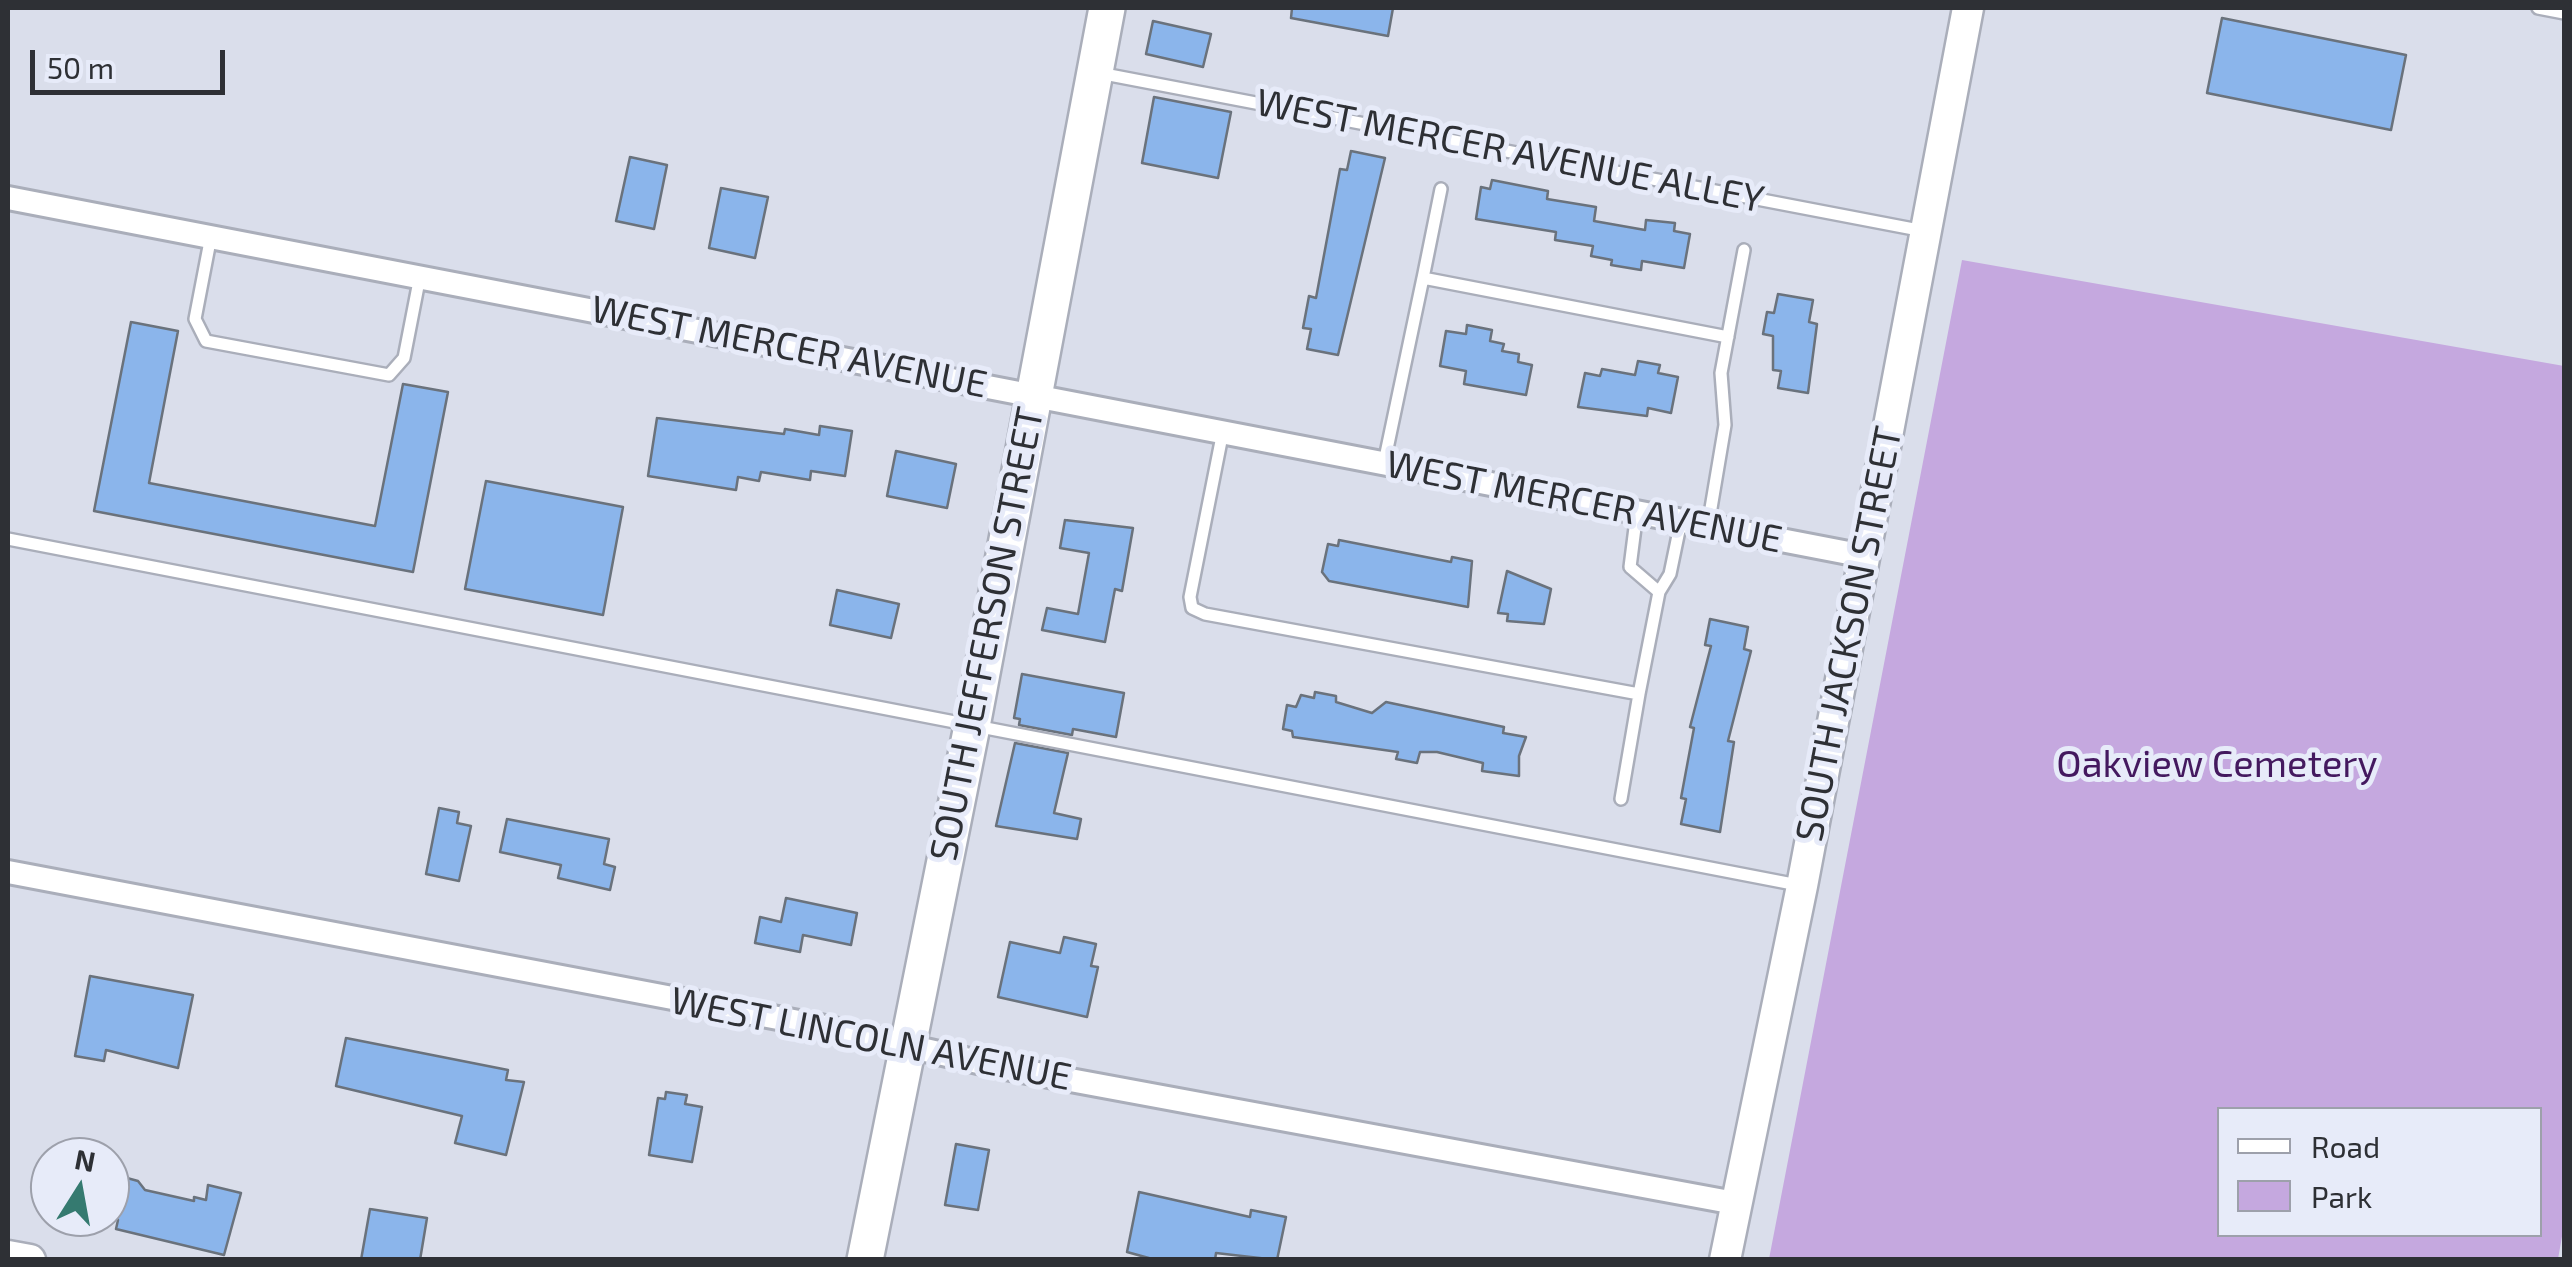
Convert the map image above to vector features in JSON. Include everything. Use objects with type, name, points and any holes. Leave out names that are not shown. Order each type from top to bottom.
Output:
[{"type":"main road","name":"SOUTH JEFFERSON STREET","points":[[865,1260],[972,726],[1108,8]]},
{"type":"street","name":"SOUTH JACKSON STREET","points":[[1725,1260],[1802,886],[1968,8]]},
{"type":"street","name":"WEST MERCER AVENUE","points":[[8,198],[1864,556]]},
{"type":"street","name":"WEST LINCOLN AVENUE","points":[[8,872],[907,1044],[1000,1067],[1735,1203]]},
{"type":"street","points":[[8,1256],[30,1260]]},
{"type":"lane","points":[[2538,8],[2564,12]]},
{"type":"lane","name":"WEST MERCER AVENUE ALLEY","points":[[1095,72],[1924,231]]},
{"type":"lane","points":[[1384,462],[1441,190]]},
{"type":"lane","points":[[211,236],[195,319],[206,341],[389,376],[404,358],[420,276]]},
{"type":"lane","points":[[1708,526],[1725,426],[1721,373],[1744,250]]},
{"type":"lane","points":[[1422,278],[1728,337]]},
{"type":"lane","points":[[1223,431],[1190,597],[1192,608],[1205,614],[1639,694]]},
{"type":"lane","points":[[1637,512],[1630,567],[1659,592]]},
{"type":"lane","points":[[1621,798],[1659,592],[1670,574],[1682,521]]},
{"type":"lane","points":[[8,539],[1802,886]]},
{"type":"green space","name":"Oakview Cemetery","points":[[1962,260],[2564,366],[2564,1225],[2558,1259],[1769,1259]]},
{"type":"building","points":[[1292,8],[1393,8],[1388,36],[1291,18]]},
{"type":"building","points":[[2222,18],[2406,55],[2391,130],[2207,93]]},
{"type":"building","points":[[1153,21],[1211,34],[1203,67],[1146,54]]},
{"type":"building","points":[[1154,97],[1231,112],[1218,178],[1142,163]]},
{"type":"building","points":[[1351,151],[1385,158],[1338,355],[1307,349],[1311,329],[1303,328],[1309,296],[1316,298],[1340,169],[1347,170]]},
{"type":"building","points":[[630,157],[667,165],[654,229],[616,221]]},
{"type":"building","points":[[1492,180],[1548,191],[1547,199],[1596,207],[1594,221],[1645,230],[1646,220],[1675,223],[1674,231],[1690,234],[1684,268],[1642,261],[1641,270],[1611,265],[1612,260],[1591,256],[1593,246],[1555,240],[1556,232],[1476,219],[1481,187],[1490,189]]},
{"type":"building","points":[[721,188],[768,197],[755,258],[709,248]]},
{"type":"building","points":[[1778,294],[1813,300],[1809,322],[1817,324],[1808,393],[1778,388],[1781,371],[1773,370],[1773,336],[1763,334],[1767,312],[1774,313]]},
{"type":"building","points":[[131,322],[178,331],[149,483],[375,526],[403,384],[448,392],[413,572],[94,511]]},
{"type":"building","points":[[1467,325],[1492,330],[1490,341],[1504,344],[1502,351],[1519,354],[1518,362],[1532,365],[1526,395],[1464,384],[1466,371],[1440,366],[1446,331],[1466,334]]},
{"type":"building","points":[[1638,361],[1660,365],[1658,373],[1678,377],[1671,413],[1648,408],[1647,416],[1578,407],[1585,373],[1600,376],[1602,369],[1635,375]]},
{"type":"building","points":[[657,418],[784,434],[785,429],[819,435],[820,426],[852,431],[845,476],[811,471],[810,480],[761,472],[759,481],[738,477],[736,490],[648,476]]},
{"type":"building","points":[[896,451],[956,464],[947,508],[887,496]]},
{"type":"building","points":[[486,481],[623,507],[603,615],[465,589]]},
{"type":"building","points":[[1065,520],[1133,528],[1122,591],[1115,589],[1105,642],[1042,630],[1047,608],[1078,614],[1089,553],[1060,548]]},
{"type":"building","points":[[1339,540],[1451,562],[1452,557],[1472,561],[1468,607],[1329,581],[1322,572],[1328,544],[1338,546]]},
{"type":"building","points":[[1507,571],[1551,589],[1544,624],[1507,621],[1508,614],[1498,613]]},
{"type":"building","points":[[837,590],[899,604],[891,638],[830,625]]},
{"type":"building","points":[[1710,619],[1748,627],[1744,649],[1751,651],[1728,741],[1734,742],[1720,832],[1681,824],[1686,799],[1681,798],[1694,728],[1690,727],[1711,646],[1705,645]]},
{"type":"building","points":[[1022,674],[1124,693],[1116,737],[1073,729],[1072,735],[1019,725],[1020,719],[1014,718]]},
{"type":"building","points":[[1315,692],[1336,696],[1336,702],[1372,713],[1386,702],[1504,727],[1503,733],[1526,737],[1519,756],[1519,776],[1482,771],[1483,763],[1437,752],[1420,752],[1417,763],[1396,759],[1398,752],[1293,737],[1292,731],[1283,729],[1287,705],[1296,707],[1301,695],[1314,698]]},
{"type":"building","points":[[1015,743],[1068,753],[1054,813],[1081,819],[1077,839],[996,826]]},
{"type":"building","points":[[439,808],[459,812],[457,823],[471,826],[459,881],[426,874]]},
{"type":"building","points":[[507,819],[609,839],[604,864],[615,867],[610,890],[558,878],[561,865],[500,852]]},
{"type":"building","points":[[786,898],[857,913],[851,945],[803,935],[800,952],[755,943],[760,917],[781,922]]},
{"type":"building","points":[[1064,937],[1096,944],[1091,966],[1098,967],[1087,1017],[998,997],[1010,942],[1060,953]]},
{"type":"building","points":[[90,976],[193,995],[178,1068],[106,1050],[104,1061],[75,1056]]},
{"type":"building","points":[[346,1038],[508,1070],[506,1080],[524,1082],[506,1155],[455,1143],[462,1116],[336,1086]]},
{"type":"building","points":[[666,1092],[687,1095],[685,1104],[702,1107],[692,1162],[649,1155],[658,1098],[665,1099]]},
{"type":"building","points":[[956,1144],[989,1150],[978,1210],[945,1205]]},
{"type":"building","points":[[130,1179],[138,1181],[145,1190],[194,1201],[194,1197],[206,1200],[208,1185],[241,1193],[224,1255],[130,1232]]},
{"type":"building","points":[[1139,1192],[1250,1217],[1251,1210],[1286,1217],[1277,1260],[1216,1253],[1215,1260],[1156,1260],[1127,1252]]},
{"type":"building","points":[[370,1209],[427,1218],[420,1260],[361,1260]]}]
